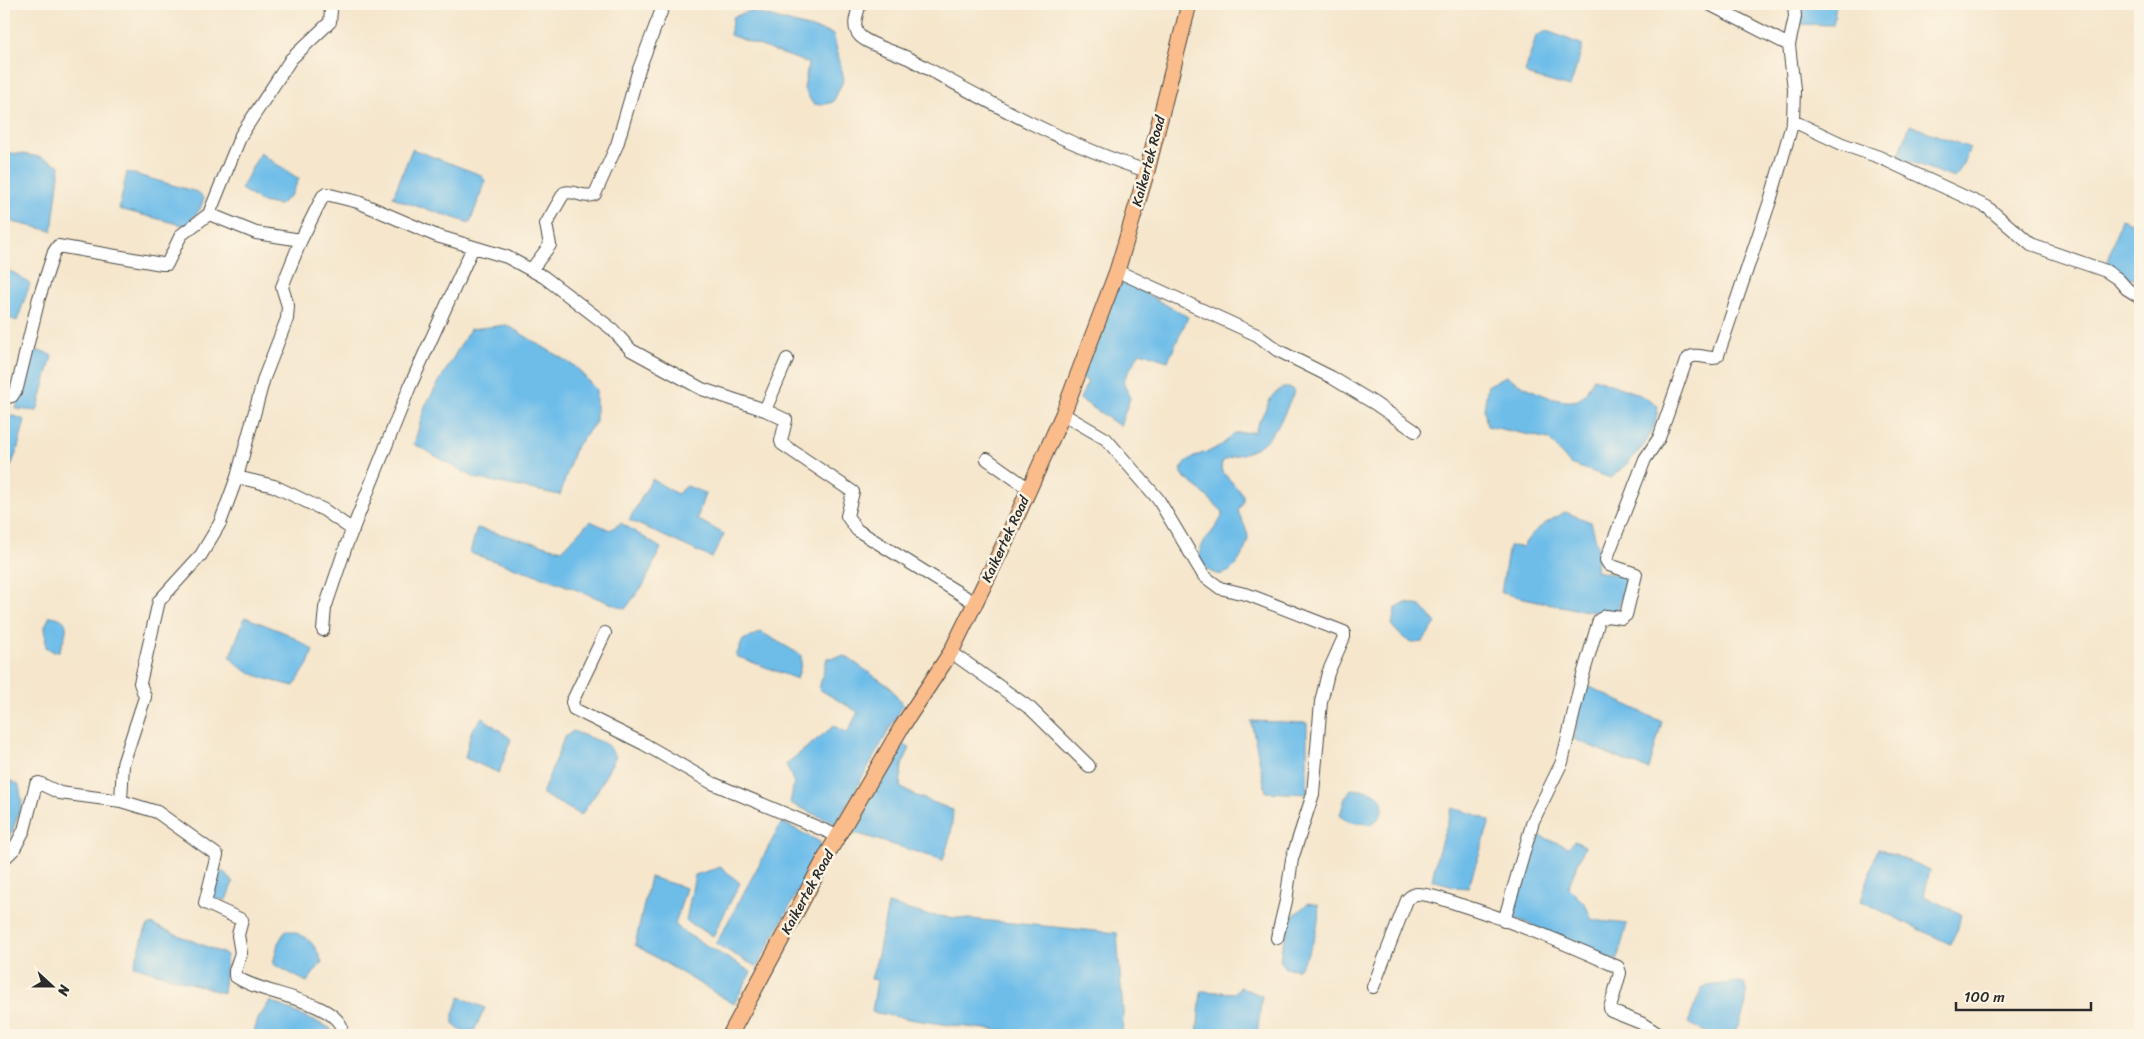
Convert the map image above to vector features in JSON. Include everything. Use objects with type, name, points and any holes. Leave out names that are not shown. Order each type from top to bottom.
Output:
[{"type":"main road","name":"Kaikertek Road","points":[[730,1035],[838,836],[901,728],[951,652],[1063,414],[1117,271],[1147,170],[1189,4]]},
{"type":"street","points":[[4,398],[12,396],[17,388],[39,298],[54,252],[58,246],[167,264],[181,235],[209,214],[241,135],[291,59],[330,22],[331,10],[326,4]]},
{"type":"street","points":[[531,270],[550,245],[546,224],[564,193],[568,191],[587,196],[595,194],[617,145],[639,69],[664,4]]},
{"type":"street","points":[[860,4],[856,20],[856,30],[862,38],[910,59],[972,94],[1097,152],[1147,170]]},
{"type":"street","points":[[1709,4],[1789,45]]},
{"type":"street","points":[[1504,921],[1533,822],[1562,762],[1581,682],[1600,620],[1606,616],[1622,618],[1626,615],[1636,574],[1609,565],[1606,560],[1645,459],[1659,438],[1686,361],[1689,356],[1694,355],[1714,358],[1718,355],[1768,209],[1793,121],[1794,89],[1789,45],[1795,17],[1794,4]]},
{"type":"street","points":[[1793,121],[1842,144],[1879,156],[1987,207],[2031,245],[2106,271],[2118,279],[2127,289],[2140,297]]},
{"type":"street","points":[[121,801],[123,764],[145,697],[140,683],[159,601],[201,555],[220,523],[237,477],[264,378],[287,319],[288,306],[282,287],[300,240],[323,196],[326,194],[358,202],[437,236],[507,257],[544,277],[612,328],[631,350],[702,389],[765,410],[786,420],[781,440],[782,444],[854,492],[847,516],[857,530],[975,603]]},
{"type":"street","points":[[209,214],[256,233],[300,240]]},
{"type":"street","points":[[323,630],[325,608],[353,530],[410,386],[473,247]]},
{"type":"street","points":[[1117,271],[1257,335],[1277,350],[1374,403],[1415,431]]},
{"type":"street","points":[[765,410],[787,359]]},
{"type":"street","points":[[1063,414],[1106,439],[1158,499],[1200,570],[1220,588],[1249,594],[1344,632],[1344,637],[1328,674],[1321,702],[1313,794],[1297,842],[1277,938]]},
{"type":"street","points":[[987,459],[1029,489]]},
{"type":"street","points":[[237,477],[274,486],[324,510],[353,530]]},
{"type":"street","points":[[605,633],[572,702],[574,709],[644,744],[712,783],[838,836]]},
{"type":"street","points":[[951,652],[1031,709],[1089,766]]},
{"type":"street","points":[[4,859],[14,849],[24,830],[36,784],[39,783],[60,793],[121,801],[157,812],[218,855],[205,903],[242,920],[238,935],[241,953],[235,976],[319,1008],[334,1017],[341,1026]]},
{"type":"street","points":[[1373,987],[1407,900],[1412,895],[1417,894],[1439,898],[1491,915],[1558,940],[1618,967],[1620,974],[1610,1011],[1641,1023],[1660,1035]]},
{"type":"water","points":[[1797,4],[1836,4],[1833,25],[1801,24],[1797,15]]},
{"type":"water","points":[[750,11],[833,34],[844,79],[833,102],[822,105],[813,104],[804,89],[808,63],[730,35],[733,17]]},
{"type":"water","points":[[1547,31],[1583,45],[1570,87],[1530,76],[1525,72],[1536,36]]},
{"type":"water","points":[[1910,125],[1970,148],[1959,172],[1954,178],[1898,157]]},
{"type":"water","points":[[412,149],[481,175],[485,181],[470,223],[393,197]]},
{"type":"water","points":[[4,153],[33,156],[60,166],[52,231],[4,220]]},
{"type":"water","points":[[260,153],[299,179],[291,195],[279,205],[261,202],[241,189]]},
{"type":"water","points":[[127,172],[197,192],[204,198],[200,209],[186,226],[119,209]]},
{"type":"water","points":[[2121,219],[2140,226],[2140,281],[2105,268]]},
{"type":"water","points":[[4,269],[16,274],[30,284],[17,321],[4,316]]},
{"type":"water","points":[[1119,279],[1188,317],[1168,361],[1140,352],[1123,381],[1130,398],[1120,426],[1080,399],[1088,381],[1081,378]]},
{"type":"water","points":[[507,325],[576,367],[596,390],[596,422],[575,448],[560,495],[475,478],[414,444],[425,406],[470,329]]},
{"type":"water","points":[[32,350],[45,352],[52,356],[37,411],[16,409]]},
{"type":"water","points":[[1506,376],[1543,395],[1565,401],[1574,401],[1581,398],[1594,378],[1638,394],[1658,406],[1653,429],[1636,455],[1611,478],[1570,464],[1549,439],[1487,426],[1484,409],[1488,385]]},
{"type":"water","points":[[1282,388],[1291,388],[1294,392],[1283,416],[1269,438],[1254,449],[1222,462],[1221,470],[1243,495],[1243,502],[1238,511],[1248,537],[1243,553],[1233,568],[1222,574],[1210,572],[1199,560],[1200,553],[1205,541],[1221,519],[1223,512],[1184,477],[1181,471],[1187,461],[1215,449],[1235,433],[1254,432],[1272,396]]},
{"type":"water","points":[[4,413],[25,420],[17,451],[4,483]]},
{"type":"water","points":[[652,479],[677,494],[687,486],[705,493],[697,519],[724,534],[712,558],[629,520]]},
{"type":"water","points":[[1565,512],[1591,522],[1598,548],[1596,571],[1627,577],[1616,615],[1575,609],[1501,593],[1509,546],[1523,547],[1536,531]]},
{"type":"water","points":[[590,521],[610,530],[621,523],[661,548],[644,584],[625,609],[549,579],[470,553],[477,528],[562,550]]},
{"type":"water","points":[[1406,603],[1421,606],[1436,623],[1422,642],[1409,641],[1392,626],[1395,609]]},
{"type":"water","points":[[50,616],[63,620],[66,628],[59,651],[54,652],[46,647],[45,626]]},
{"type":"water","points":[[245,617],[288,634],[313,650],[308,664],[294,686],[250,673],[230,657]]},
{"type":"water","points":[[761,632],[801,655],[797,679],[736,656],[743,640]]},
{"type":"water","points":[[845,656],[890,687],[903,705],[836,824],[790,803],[794,783],[786,764],[834,726],[847,733],[858,712],[819,689],[827,658]]},
{"type":"water","points":[[1584,684],[1662,722],[1649,769],[1574,739]]},
{"type":"water","points":[[482,717],[511,739],[499,773],[465,758],[471,732]]},
{"type":"water","points":[[1251,721],[1307,723],[1307,794],[1266,792]]},
{"type":"water","points":[[573,731],[606,744],[616,756],[595,795],[581,815],[542,794],[564,738]]},
{"type":"water","points":[[899,743],[910,748],[902,765],[900,787],[914,795],[953,810],[951,834],[943,860],[852,832]]},
{"type":"water","points":[[8,779],[19,785],[22,803],[12,832],[4,846],[4,780]]},
{"type":"water","points":[[1351,789],[1365,790],[1380,798],[1383,806],[1381,814],[1376,821],[1369,824],[1357,823],[1345,820],[1340,815],[1345,798]]},
{"type":"water","points":[[1452,808],[1490,821],[1468,888],[1432,880],[1437,856]]},
{"type":"water","points":[[782,822],[820,842],[821,848],[757,967],[716,944]]},
{"type":"water","points":[[1532,833],[1568,847],[1574,841],[1585,846],[1568,887],[1585,904],[1592,920],[1627,924],[1617,961],[1513,917]]},
{"type":"water","points":[[1878,848],[1930,870],[1924,896],[1961,914],[1958,928],[1950,944],[1861,901]]},
{"type":"water","points":[[721,867],[740,883],[713,936],[686,921],[695,875]]},
{"type":"water","points":[[219,872],[224,872],[233,882],[226,900],[213,899]]},
{"type":"water","points":[[650,877],[686,888],[675,924],[682,931],[751,972],[734,1004],[635,945]]},
{"type":"water","points":[[1308,903],[1318,905],[1319,913],[1314,939],[1303,963],[1298,969],[1285,968],[1280,961],[1282,946],[1293,916]]},
{"type":"water","points":[[888,904],[927,915],[1117,933],[1123,1013],[1122,1035],[996,1030],[934,1023],[872,1012],[877,980],[871,979],[878,955]]},
{"type":"water","points":[[151,924],[227,955],[223,993],[134,966],[146,928]]},
{"type":"water","points":[[286,930],[299,934],[309,940],[322,962],[307,982],[273,964],[278,943]]},
{"type":"water","points":[[1736,982],[1744,983],[1746,1003],[1742,1017],[1733,1035],[1711,1035],[1688,1023],[1702,987]]},
{"type":"water","points":[[1240,987],[1262,996],[1257,1035],[1197,1035],[1201,991],[1235,993]]},
{"type":"water","points":[[460,997],[485,1008],[474,1031],[463,1031],[453,1024],[453,1014]]},
{"type":"water","points":[[270,1001],[330,1028],[333,1035],[253,1035],[258,1019]]}]
